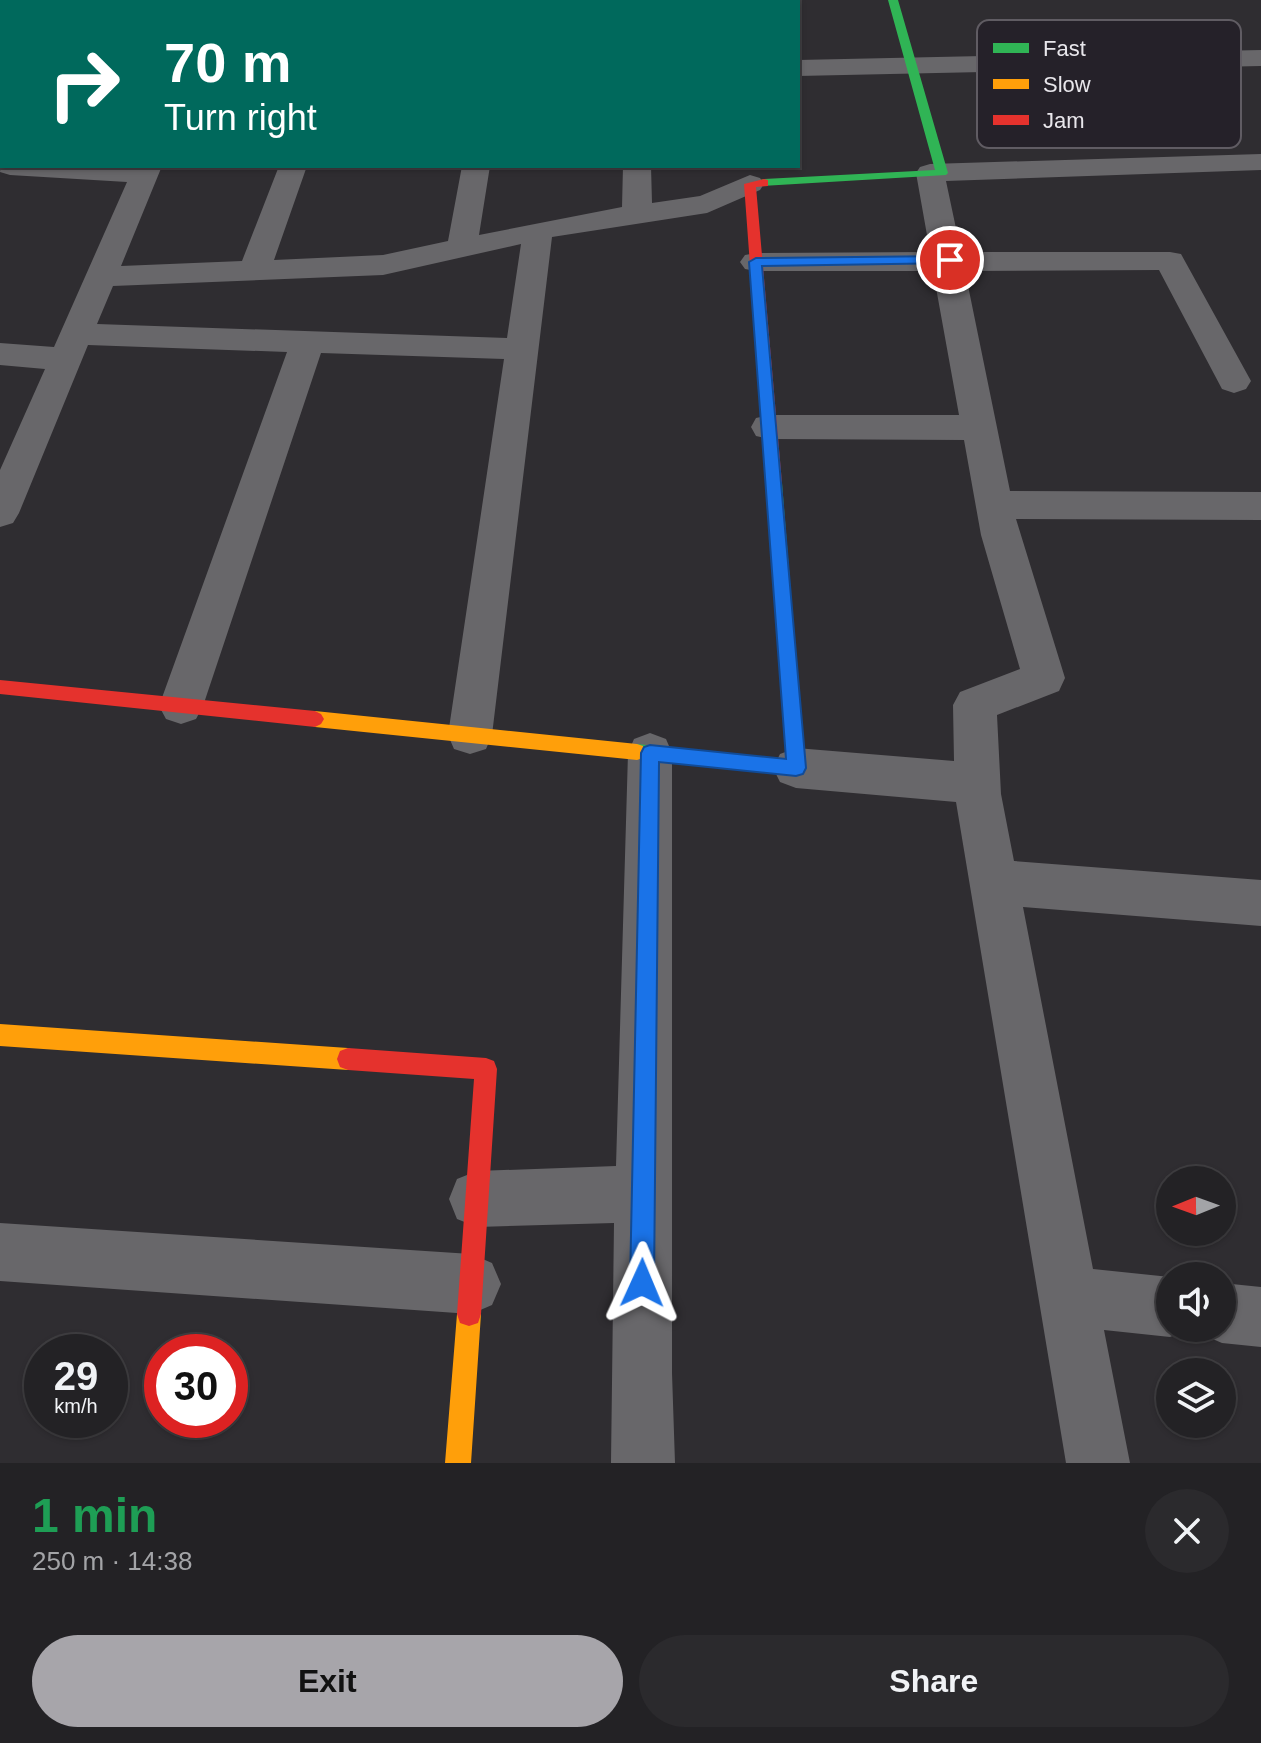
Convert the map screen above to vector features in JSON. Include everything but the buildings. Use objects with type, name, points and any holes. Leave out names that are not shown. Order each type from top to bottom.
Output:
[{"type":"street","points":[[893,0],[936,173],[947,260],[1000,535],[1044,678],[975,705],[978,796]]},
{"type":"street","points":[[1241,59],[1261,58]]},
{"type":"street","points":[[800,68],[977,65]]},
{"type":"street","points":[[100,277],[383,265],[538,231],[707,204],[750,184],[936,173],[1261,162]]},
{"type":"street","points":[[0,513],[146,171],[64,168]]},
{"type":"street","points":[[254,271],[292,168]]},
{"type":"street","points":[[462,248],[476,168]]},
{"type":"street","points":[[637,168],[637,214]]},
{"type":"street","points":[[750,184],[796,768]]},
{"type":"street","points":[[470,735],[538,231]]},
{"type":"street","points":[[756,262],[1170,261],[1234,381]]},
{"type":"street","points":[[0,354],[71,346],[308,341],[522,349]]},
{"type":"street","points":[[181,706],[308,341]]},
{"type":"street","points":[[769,427],[979,428]]},
{"type":"street","points":[[994,505],[1261,506]]},
{"type":"street","points":[[0,687],[796,768],[976,783],[1098,1463]]},
{"type":"street","points":[[643,1463],[643,1194],[650,753]]},
{"type":"street","points":[[994,882],[1261,903]]},
{"type":"street","points":[[0,1035],[486,1069],[458,1463]]},
{"type":"street","points":[[477,1199],[643,1194]]},
{"type":"street","points":[[0,1252],[471,1284]]},
{"type":"street","points":[[1069,1296],[1156,1305]]},
{"type":"street","points":[[1236,1314],[1261,1317]]},
{"type":"traffic: fast","points":[[764,183],[942,173],[893,0]]},
{"type":"traffic: fast","points":[[637,752],[796,768],[774,483]]},
{"type":"traffic: slow","points":[[315,719],[637,752]]},
{"type":"traffic: slow","points":[[0,1035],[348,1059]]},
{"type":"traffic: slow","points":[[458,1463],[469,1314]]},
{"type":"traffic: jam","points":[[764,183],[750,184],[774,483]]},
{"type":"traffic: jam","points":[[0,687],[315,719]]},
{"type":"traffic: jam","points":[[348,1059],[486,1069],[469,1314]]},
{"type":"route","points":[[642,1283],[650,753],[796,768],[756,262],[950,260]]}]
